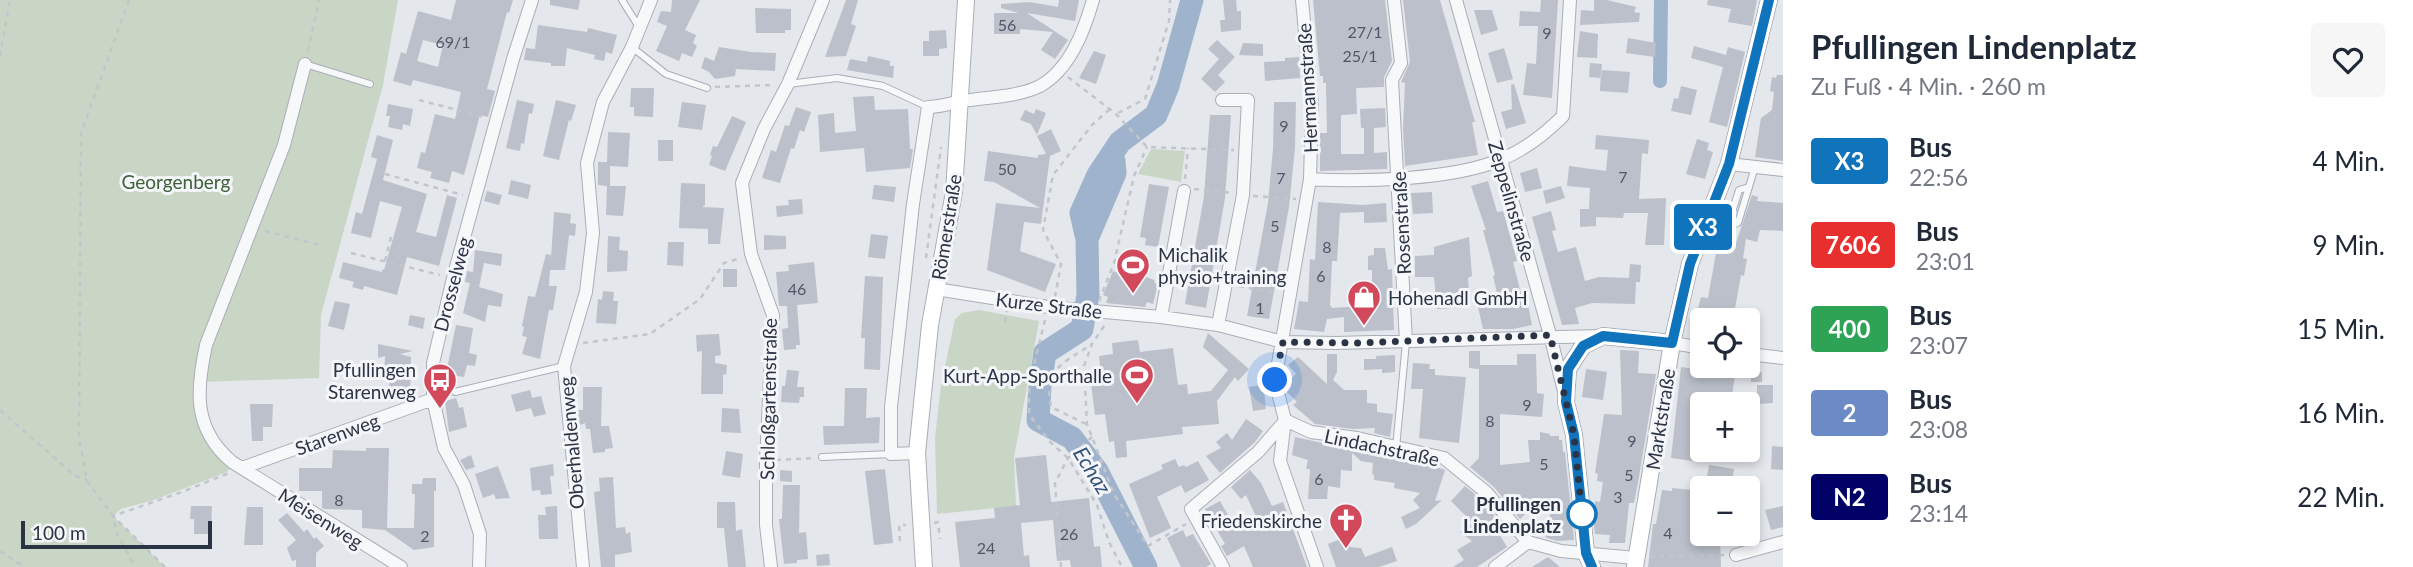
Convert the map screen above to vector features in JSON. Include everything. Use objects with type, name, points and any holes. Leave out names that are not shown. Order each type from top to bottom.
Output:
[{"type":"main road","name":"Römerstraße","points":[[924,567],[917,453],[936,289],[954,192],[966,0]]},
{"type":"main road","name":"Marktstraße","points":[[1635,562],[1672,343],[1690,264],[1729,164],[1752,42],[1769,0]]},
{"type":"main road","name":"Kurze Straße","points":[[1603,336],[1672,343]]},
{"type":"main road","name":"Zeppelinstraße","points":[[1589,560],[1581,511],[1574,435],[1566,402],[1568,369],[1583,346],[1603,336]]},
{"type":"street","name":"Drosselweg","points":[[479,567],[480,534],[464,485],[444,448],[433,399],[433,363],[453,278],[532,0]]},
{"type":"street","name":"Oberhaldenweg","points":[[583,567],[564,366],[586,292],[593,233],[587,163],[603,102],[632,47],[651,0]]},
{"type":"street","name":"Schloßgartenstraße","points":[[771,567],[766,525],[766,461],[773,315],[751,254],[743,183],[783,84],[823,0]]},
{"type":"street","points":[[928,107],[944,107],[960,101],[1001,96],[1039,87],[1060,70],[1084,30],[1093,0]]},
{"type":"street","name":"Hermannstraße","points":[[1283,342],[1310,179],[1312,105],[1302,0]]},
{"type":"street","name":"Rosenstraße","points":[[1394,0],[1401,62],[1392,80],[1406,342]]},
{"type":"street","name":"Zeppelinstraße","points":[[1456,0],[1550,335],[1566,402]]},
{"type":"street","points":[[1310,179],[1355,182],[1453,172],[1500,160],[1526,148],[1563,116],[1570,0]]},
{"type":"street","name":"Meisenweg","points":[[305,64],[284,145],[206,345],[201,366],[199,401],[202,419],[209,438],[224,456],[401,567]]},
{"type":"street","points":[[1218,325],[1242,195],[1248,100],[1222,100]]},
{"type":"street","name":"Römerstraße","points":[[891,454],[891,407],[913,204],[928,107]]},
{"type":"street","points":[[1729,164],[1783,170]]},
{"type":"street","points":[[1161,317],[1184,191]]},
{"type":"street","name":"Kurze Straße","points":[[936,289],[1055,307],[1218,325],[1283,342],[1406,342],[1550,335],[1603,336]]},
{"type":"street","points":[[1283,342],[1275,380],[1285,420],[1280,461],[1317,567]]},
{"type":"street","name":"Kurze Straße","points":[[1672,343],[1690,346]]},
{"type":"street","points":[[1760,355],[1783,358]]},
{"type":"street","name":"Starenweg","points":[[242,468],[433,399]]},
{"type":"street","points":[[1223,567],[1191,509],[1258,452],[1285,420]]},
{"type":"street","name":"Lindachstraße","points":[[1285,420],[1311,432],[1357,438],[1444,458],[1487,493],[1528,542]]},
{"type":"street","points":[[891,454],[917,453]]},
{"type":"street","points":[[1495,567],[1528,542],[1589,560],[1635,562]]},
{"type":"street","points":[[1736,555],[1783,542]]},
{"type":"lane","points":[[622,0],[640,28]]},
{"type":"lane","points":[[632,47],[666,74],[707,88]]},
{"type":"lane","points":[[305,64],[370,84]]},
{"type":"lane","points":[[783,84],[838,78],[883,86],[928,107]]},
{"type":"lane","points":[[1701,232],[1738,223],[1755,167]]},
{"type":"lane","name":"Rosenstraße","points":[[1396,448],[1406,342]]},
{"type":"lane","points":[[455,392],[564,366]]},
{"type":"lane","points":[[822,457],[891,454]]},
{"type":"path","points":[[0,57],[10,0]]},
{"type":"path","points":[[129,0],[81,133],[79,439],[87,481],[113,516],[165,567]]},
{"type":"path","points":[[305,64],[319,0]]},
{"type":"path","points":[[1116,114],[1145,99],[1169,21],[1170,0]]},
{"type":"path","points":[[1060,70],[1116,114],[1147,147],[1246,151]]},
{"type":"path","points":[[707,88],[783,84]]},
{"type":"path","points":[[419,100],[497,120]]},
{"type":"path","points":[[1110,110],[1092,125],[1053,175],[1043,230],[1061,264],[1055,307],[1029,385],[1029,414],[1049,441],[1068,458],[1097,505],[1109,542],[1122,567]]},
{"type":"path","points":[[1095,312],[1114,263],[1134,176],[1147,147]]},
{"type":"path","points":[[1188,148],[1184,188],[1236,194]]},
{"type":"path","points":[[385,174],[460,194]]},
{"type":"path","points":[[1266,197],[1307,200]]},
{"type":"path","points":[[253,228],[319,245]]},
{"type":"path","points":[[385,261],[391,237]]},
{"type":"path","points":[[351,253],[453,278]]},
{"type":"path","points":[[578,344],[650,334],[700,299],[724,264],[741,258]]},
{"type":"path","points":[[1170,276],[1290,296]]},
{"type":"path","points":[[1112,314],[1092,344],[1084,366],[1087,424],[1114,494],[1148,546],[1195,518]]},
{"type":"path","points":[[1087,424],[1051,407],[1047,388],[1057,367],[1092,344]]},
{"type":"path","points":[[0,410],[74,475],[87,481]]},
{"type":"path","points":[[1061,567],[1055,483],[1068,458],[1092,437]]},
{"type":"path","points":[[777,460],[822,457]]},
{"type":"path","points":[[113,516],[242,468]]},
{"type":"path","points":[[113,516],[117,534],[135,567]]},
{"type":"path","points":[[939,522],[940,539]]},
{"type":"path","points":[[900,541],[899,525],[906,525]]},
{"type":"path","points":[[0,551],[23,567]]},
{"type":"path","points":[[1635,562],[1736,555]]},
{"type":"green space","name":"Georgenberg","points":[[0,0],[398,0],[383,85],[321,315],[319,378],[198,382],[197,411],[230,468],[227,472],[154,500],[121,509],[113,516],[165,567],[0,567]]},
{"type":"green space","points":[[1151,149],[1185,151],[1181,182],[1138,174]]},
{"type":"green space","points":[[979,310],[1039,321],[1014,458],[1016,506],[937,514],[935,438],[941,385],[955,319],[962,313]]},
{"type":"building","points":[[456,0],[513,0],[509,13],[507,12],[487,89],[495,91],[488,117],[480,115],[464,175],[452,171],[449,183],[430,178],[432,172],[417,168],[421,152],[425,153],[435,114],[455,119],[461,92],[413,80],[411,86],[393,81],[401,52],[406,54],[418,11],[451,20]],"holes":[[[423,40],[443,45],[438,67],[417,61]]]},
{"type":"building","points":[[550,0],[580,0],[578,10],[550,5]]},
{"type":"building","points":[[672,0],[700,0],[685,30],[696,35],[693,43],[697,46],[692,57],[682,53],[679,61],[656,51],[667,26],[657,22],[661,11],[671,12]]},
{"type":"building","points":[[846,0],[858,0],[851,24],[856,26],[846,56],[825,57]]},
{"type":"building","points":[[1059,0],[1079,0],[1075,21],[1027,13],[1068,40],[1055,59],[1041,50],[1053,32],[1020,29],[1020,34],[994,34],[994,13],[1019,13],[1001,8],[1001,4],[1030,2],[1058,7]]},
{"type":"building","points":[[1223,0],[1236,0],[1237,11],[1241,11],[1241,30],[1221,32],[1220,20],[1225,20]]},
{"type":"building","points":[[1313,0],[1385,0],[1392,61],[1384,77],[1384,87],[1356,88],[1357,114],[1341,115],[1341,154],[1364,154],[1364,128],[1361,128],[1360,109],[1385,108],[1386,127],[1374,128],[1374,153],[1387,152],[1387,169],[1320,171],[1320,133],[1327,133],[1326,83],[1323,83],[1323,76],[1320,76]]},
{"type":"building","points":[[1403,0],[1440,0],[1475,122],[1472,122],[1478,155],[1405,166],[1405,83],[1401,82],[1410,62]]},
{"type":"building","points":[[1541,0],[1558,0],[1552,98],[1523,95],[1527,63],[1536,64],[1538,26],[1519,26],[1520,11],[1540,12]]},
{"type":"building","points":[[1594,0],[1607,0],[1636,7],[1634,12],[1640,13],[1639,22],[1580,25],[1581,10],[1594,11]]},
{"type":"building","points":[[1708,0],[1757,0],[1752,26],[1728,22],[1731,9],[1707,5]]},
{"type":"building","points":[[755,8],[791,9],[791,30],[785,30],[785,33],[756,33]]},
{"type":"building","points":[[1474,10],[1492,10],[1498,30],[1481,35]]},
{"type":"building","points":[[538,25],[587,32],[588,28],[617,35],[612,54],[606,52],[604,61],[594,59],[595,55],[567,48],[565,66],[551,66],[551,63],[524,60],[526,48],[535,49]]},
{"type":"building","points":[[946,30],[947,48],[939,49],[939,56],[923,56],[923,41],[929,41],[929,31]]},
{"type":"building","points":[[1580,31],[1598,34],[1597,58],[1577,57]]},
{"type":"building","points":[[1628,38],[1656,43],[1655,57],[1626,53]]},
{"type":"building","points":[[1217,40],[1235,57],[1218,75],[1225,82],[1215,92],[1201,79],[1219,59],[1208,49]]},
{"type":"building","points":[[1243,43],[1263,44],[1263,56],[1239,55]]},
{"type":"building","points":[[1694,46],[1726,55],[1728,47],[1745,52],[1727,127],[1709,122],[1723,67],[1691,58]]},
{"type":"building","points":[[719,47],[776,53],[775,71],[736,69],[735,76],[715,79],[701,68],[705,57],[714,61]]},
{"type":"building","points":[[1504,48],[1513,79],[1497,83],[1488,53]]},
{"type":"building","points":[[1094,51],[1106,55],[1096,84],[1079,78]]},
{"type":"building","points":[[868,56],[890,61],[890,66],[894,66],[893,78],[847,70],[850,59],[867,62]]},
{"type":"building","points":[[1299,57],[1300,78],[1265,81],[1264,62]]},
{"type":"building","points":[[1590,63],[1602,64],[1601,78],[1589,77]]},
{"type":"building","points":[[1601,70],[1630,72],[1628,93],[1600,91]]},
{"type":"building","points":[[1777,75],[1783,75],[1783,161],[1755,157],[1761,118],[1772,110],[1772,77],[1776,78]]},
{"type":"building","points":[[1514,84],[1526,123],[1506,129],[1501,112],[1512,109],[1511,85]]},
{"type":"building","points":[[1681,86],[1697,90],[1691,115],[1671,111]]},
{"type":"building","points":[[631,88],[654,88],[653,117],[634,116],[634,107],[630,107]]},
{"type":"building","points":[[874,96],[875,110],[908,109],[910,149],[913,149],[910,168],[866,172],[864,148],[820,152],[818,115],[834,113],[835,133],[856,131],[853,97]]},
{"type":"building","points":[[517,100],[534,104],[532,114],[529,113],[524,144],[521,143],[520,151],[506,148]]},
{"type":"building","points":[[556,100],[576,105],[571,121],[569,120],[559,160],[543,156]]},
{"type":"building","points":[[682,102],[706,105],[702,130],[678,127]]},
{"type":"building","points":[[1274,102],[1296,102],[1295,148],[1289,207],[1269,319],[1247,316],[1268,203]]},
{"type":"building","points":[[388,104],[413,109],[410,126],[403,124],[402,130],[388,127]]},
{"type":"building","points":[[796,107],[811,112],[804,132],[800,130],[794,149],[791,148],[780,183],[762,178],[771,150],[776,152],[785,125],[789,126]]},
{"type":"building","points":[[1036,109],[1046,113],[1037,135],[1031,124],[1020,120],[1025,110],[1034,114]]},
{"type":"building","points":[[1210,115],[1231,115],[1225,198],[1206,308],[1185,304],[1204,196]]},
{"type":"building","points":[[732,116],[746,122],[725,171],[709,165],[710,155],[713,146],[717,147]]},
{"type":"building","points":[[1051,129],[1061,151],[1050,156],[1041,224],[1024,222],[1020,251],[1056,264],[1045,292],[987,270],[996,203],[1040,208],[994,182],[984,181],[988,151],[1038,158],[1038,155],[1046,154],[1037,136]]},
{"type":"building","points":[[608,132],[630,133],[628,167],[610,166],[610,186],[626,186],[623,216],[606,215],[607,186],[598,185],[598,162],[607,162]]},
{"type":"building","points":[[377,135],[393,140],[383,180],[427,194],[416,232],[436,237],[447,195],[457,198],[439,266],[407,257],[397,295],[364,286],[363,290],[352,287],[354,282],[339,278],[343,262],[382,272],[382,269],[384,270],[402,207],[380,201],[371,238],[351,233],[356,212],[362,214],[377,159],[371,157]]},
{"type":"building","points":[[1596,135],[1649,140],[1648,154],[1642,153],[1639,199],[1666,198],[1664,245],[1645,245],[1648,213],[1624,213],[1623,218],[1596,217],[1596,226],[1580,227],[1580,209],[1589,209],[1590,188],[1567,186],[1569,166],[1606,171],[1608,150],[1595,149]]},
{"type":"building","points":[[1697,139],[1709,143],[1707,150],[1713,152],[1705,179],[1686,174]]},
{"type":"building","points":[[658,140],[673,140],[673,161],[658,161]]},
{"type":"building","points":[[1537,168],[1542,188],[1525,192],[1520,173]]},
{"type":"building","points":[[511,180],[531,185],[528,199],[508,194]]},
{"type":"building","points":[[1488,181],[1497,212],[1503,211],[1517,261],[1513,262],[1523,301],[1527,300],[1532,325],[1513,329],[1483,329],[1478,307],[1500,305],[1483,230],[1486,230],[1471,186]]},
{"type":"building","points":[[681,183],[705,184],[705,205],[702,207],[724,208],[720,244],[708,244],[708,229],[679,228]]},
{"type":"building","points":[[1149,184],[1169,187],[1158,247],[1145,245],[1146,238],[1140,237]]},
{"type":"building","points":[[874,185],[896,187],[894,202],[872,199]]},
{"type":"building","points":[[1561,186],[1565,198],[1546,204],[1543,191]]},
{"type":"building","points":[[487,191],[502,195],[499,205],[484,201]]},
{"type":"building","points":[[1432,192],[1433,213],[1413,214],[1411,193]]},
{"type":"building","points":[[1752,195],[1758,197],[1757,201],[1783,203],[1783,231],[1760,230],[1757,242],[1746,239],[1743,258],[1747,259],[1735,308],[1698,308],[1701,297],[1708,298],[1716,253],[1721,254],[1722,244],[1735,246]]},
{"type":"building","points":[[802,199],[803,214],[777,217],[776,206],[789,205],[788,200]]},
{"type":"building","points":[[1318,202],[1363,205],[1386,203],[1387,222],[1364,223],[1364,212],[1340,213],[1337,261],[1332,261],[1330,305],[1332,308],[1363,306],[1362,291],[1372,290],[1372,270],[1368,270],[1368,256],[1374,255],[1374,248],[1385,248],[1388,270],[1392,269],[1394,330],[1344,332],[1344,317],[1327,319],[1324,332],[1294,329],[1299,301],[1308,302],[1310,259],[1315,260]]},
{"type":"building","points":[[1551,211],[1556,230],[1552,231],[1558,252],[1576,247],[1585,281],[1599,277],[1629,278],[1630,264],[1641,265],[1640,282],[1636,282],[1635,304],[1592,303],[1575,308],[1579,324],[1562,325],[1532,217]]},
{"type":"building","points":[[554,212],[571,214],[570,223],[576,224],[575,236],[569,235],[565,270],[550,270],[549,286],[557,286],[553,310],[549,310],[540,359],[522,354],[527,337],[522,336],[522,326],[528,296],[535,297],[546,254],[551,255],[551,259]]},
{"type":"building","points":[[871,234],[888,236],[885,259],[868,257]]},
{"type":"building","points":[[764,235],[786,236],[786,249],[764,250]]},
{"type":"building","points":[[608,236],[620,237],[619,250],[628,251],[627,271],[607,272]]},
{"type":"building","points":[[1469,237],[1472,276],[1468,278],[1470,307],[1437,309],[1434,277],[1415,277],[1415,256],[1434,255],[1434,247]]},
{"type":"building","points":[[668,242],[684,242],[683,266],[667,265]]},
{"type":"building","points":[[475,250],[502,254],[501,266],[484,263],[479,287],[503,294],[501,307],[488,305],[485,322],[463,313],[470,283],[465,282],[467,271],[473,272]]},
{"type":"building","points":[[814,262],[818,303],[797,305],[800,345],[796,345],[796,349],[784,350],[782,329],[788,328],[787,306],[779,306],[776,272],[789,271],[788,265]]},
{"type":"building","points":[[1123,263],[1146,271],[1144,276],[1158,284],[1153,304],[1147,302],[1145,307],[1106,303],[1108,297],[1103,295],[1113,271],[1118,273]]},
{"type":"building","points":[[723,269],[737,269],[737,287],[723,287]]},
{"type":"building","points":[[865,276],[883,277],[880,370],[864,369],[865,338],[861,338]]},
{"type":"building","points":[[603,291],[614,292],[613,301],[618,301],[616,324],[596,323],[598,299],[602,300]]},
{"type":"building","points":[[335,301],[350,304],[344,330],[328,326]]},
{"type":"building","points":[[410,315],[425,318],[423,329],[408,325]]},
{"type":"building","points":[[456,325],[473,328],[469,353],[477,355],[475,366],[467,365],[464,377],[446,374]]},
{"type":"building","name":"Kurt-App-Sporthalle","points":[[1208,333],[1249,369],[1238,381],[1235,377],[1217,401],[1219,424],[1182,427],[1183,434],[1126,441],[1127,457],[1116,458],[1114,441],[1109,442],[1105,414],[1095,415],[1090,375],[1101,373],[1099,356],[1113,354],[1112,343],[1138,340],[1140,352],[1173,348],[1178,385],[1187,384],[1188,394],[1211,391],[1228,370],[1203,347]]},
{"type":"building","points":[[719,334],[721,355],[715,356],[715,363],[727,365],[726,375],[723,374],[723,394],[701,394],[702,351],[697,352],[696,335]]},
{"type":"building","points":[[378,344],[413,351],[400,354],[411,357],[410,393],[390,400],[389,380],[384,379],[385,356],[378,358]]},
{"type":"building","points":[[1620,350],[1639,351],[1638,373],[1656,374],[1634,503],[1629,503],[1625,543],[1609,543],[1610,535],[1595,534],[1595,501],[1600,502],[1603,482],[1597,481],[1598,474],[1595,473],[1604,414],[1622,415]]},
{"type":"building","points":[[1469,351],[1480,351],[1480,365],[1517,365],[1517,354],[1536,354],[1537,393],[1544,394],[1542,417],[1500,414],[1500,465],[1530,462],[1528,440],[1540,440],[1540,432],[1559,436],[1565,452],[1574,540],[1557,541],[1547,538],[1539,530],[1550,519],[1550,510],[1540,501],[1520,519],[1494,487],[1470,467],[1479,458],[1479,369],[1469,368]]},
{"type":"building","points":[[1327,354],[1337,354],[1337,372],[1333,380],[1344,390],[1367,390],[1367,403],[1377,404],[1377,412],[1393,414],[1390,437],[1374,433],[1375,428],[1353,429],[1315,424],[1293,405],[1297,402],[1287,392],[1285,384],[1296,374],[1288,365],[1298,357],[1327,384]]},
{"type":"building","points":[[1395,355],[1395,372],[1382,373],[1382,369],[1364,370],[1364,359]]},
{"type":"building","points":[[1413,363],[1430,364],[1429,369],[1435,369],[1435,375],[1466,377],[1459,443],[1419,438],[1423,389],[1411,389]]},
{"type":"building","points":[[1681,367],[1690,368],[1690,378],[1735,378],[1733,392],[1690,392],[1690,461],[1671,458]]},
{"type":"building","points":[[1586,369],[1607,372],[1603,400],[1582,397]]},
{"type":"building","points":[[787,370],[799,371],[797,387],[804,387],[804,397],[800,397],[799,403],[781,402]]},
{"type":"building","points":[[1762,372],[1762,382],[1751,382],[1751,378],[1760,378]]},
{"type":"building","points":[[1260,385],[1261,392],[1264,391],[1266,409],[1253,411],[1249,387]]},
{"type":"building","points":[[1757,385],[1773,385],[1773,403],[1760,404],[1760,392],[1757,392]]},
{"type":"building","points":[[583,387],[602,387],[601,426],[609,426],[613,448],[605,449],[605,452],[593,453],[590,429],[586,429],[585,423],[578,426],[577,410],[583,410]]},
{"type":"building","points":[[845,388],[867,388],[866,418],[880,417],[879,443],[824,445],[823,426],[844,426]]},
{"type":"building","points":[[530,390],[532,398],[541,396],[546,414],[534,417],[531,408],[516,412],[511,395]]},
{"type":"building","points":[[456,398],[459,408],[463,407],[467,427],[449,432],[445,401]]},
{"type":"building","points":[[250,404],[273,404],[272,427],[263,427],[263,441],[252,441]]},
{"type":"building","points":[[722,408],[739,409],[741,433],[721,432]]},
{"type":"building","points":[[1246,419],[1263,431],[1255,442],[1220,473],[1206,456],[1221,448],[1216,442],[1227,433],[1232,440]]},
{"type":"building","points":[[1295,437],[1345,448],[1341,445],[1376,451],[1375,455],[1421,465],[1422,462],[1445,470],[1435,501],[1442,500],[1416,524],[1406,529],[1401,517],[1420,508],[1413,500],[1420,493],[1394,488],[1395,483],[1374,480],[1373,463],[1361,461],[1352,453],[1352,471],[1341,470],[1340,488],[1328,486],[1327,499],[1308,499],[1310,469],[1306,469],[1308,460],[1292,455]]},
{"type":"building","points":[[1772,446],[1783,447],[1783,470],[1771,469]]},
{"type":"building","points":[[366,448],[389,448],[387,528],[414,528],[415,494],[412,494],[412,484],[422,484],[423,478],[436,478],[434,547],[414,550],[385,530],[362,528],[362,510],[325,509],[322,508],[322,491],[299,491],[299,468],[332,468],[333,450],[366,451]]},
{"type":"building","points":[[726,451],[743,454],[740,478],[722,475]]},
{"type":"building","points":[[471,455],[475,467],[466,470],[460,460]]},
{"type":"building","points":[[1046,455],[1051,502],[1089,498],[1094,547],[1100,546],[1102,567],[1071,567],[1070,560],[1057,561],[1053,520],[1021,523],[1024,556],[1029,555],[1030,567],[960,567],[955,522],[995,518],[994,508],[1020,505],[1015,458]]},
{"type":"building","points":[[1175,459],[1179,467],[1186,467],[1198,461],[1209,480],[1185,493],[1181,485],[1157,497],[1171,528],[1150,538],[1129,484],[1163,469],[1161,465]]},
{"type":"building","points":[[553,464],[554,476],[550,476],[552,494],[541,495],[540,490],[532,491],[530,468]]},
{"type":"building","points":[[1709,465],[1734,469],[1733,476],[1707,476]]},
{"type":"building","points":[[498,466],[510,498],[496,499],[494,494],[483,498],[475,474]]},
{"type":"building","points":[[885,469],[893,543],[874,545],[865,471]]},
{"type":"building","points":[[780,470],[792,471],[792,482],[780,481]]},
{"type":"building","points":[[1250,470],[1261,483],[1272,506],[1283,502],[1307,567],[1253,567],[1244,546],[1227,556],[1221,546],[1225,544],[1205,509],[1220,501],[1237,531],[1259,523],[1246,495],[1241,499],[1231,487]]},
{"type":"building","points":[[613,477],[616,528],[625,527],[626,534],[630,532],[632,552],[615,555],[615,567],[601,567],[594,492],[600,491],[599,478]]},
{"type":"building","points":[[783,485],[800,485],[799,533],[806,532],[808,559],[797,560],[797,563],[784,564],[779,519],[782,519]]},
{"type":"building","points":[[1465,486],[1481,499],[1497,519],[1492,522],[1507,547],[1477,567],[1453,567],[1464,560],[1457,550],[1472,541],[1460,532],[1473,523],[1451,501]]},
{"type":"building","points":[[1672,488],[1690,490],[1690,546],[1720,546],[1721,567],[1648,567],[1653,524],[1656,524],[1662,490],[1672,491]]},
{"type":"building","points":[[717,502],[735,502],[736,531],[742,529],[746,567],[728,567],[724,528],[717,528]]},
{"type":"building","points":[[191,506],[212,506],[211,534],[194,534],[194,519],[190,519]]},
{"type":"building","points":[[557,506],[558,539],[539,539],[538,515],[546,515],[545,507]]},
{"type":"building","points":[[1783,506],[1783,527],[1771,530],[1765,510]]},
{"type":"building","points":[[247,507],[263,507],[263,545],[244,545]]},
{"type":"building","points":[[287,513],[304,532],[307,529],[314,539],[316,537],[324,546],[316,553],[316,567],[296,567],[296,560],[292,561],[287,548],[296,540],[278,520]]},
{"type":"building","points":[[1183,530],[1186,537],[1193,534],[1211,564],[1206,567],[1181,567],[1167,538]]},
{"type":"building","points":[[1351,535],[1350,547],[1361,548],[1365,557],[1392,547],[1397,561],[1379,567],[1336,567],[1328,544]]},
{"type":"building","points":[[829,554],[830,565],[817,566],[816,555]]},
{"type":"building","points":[[1548,557],[1560,567],[1532,567]]},
{"type":"waterway","name":"Echaz","points":[[1146,567],[1097,471],[1072,438],[1038,420],[1040,385],[1045,353],[1082,329],[1088,295],[1087,239],[1081,213],[1098,175],[1120,142],[1156,115],[1168,86],[1192,0]]},
{"type":"waterway","points":[[1660,81],[1661,0]]},
{"type":"waterway","name":"Echaz","points":[[1087,239],[1115,173],[1114,161]]},
{"type":"bus line","name":"X3","points":[[1592,567],[1586,553],[1574,435],[1566,402],[1568,369],[1583,346],[1603,336],[1672,343],[1690,264],[1729,164],[1769,0]]},
{"type":"place","name":"Michalik physio+training","points":[[1133,295]]},
{"type":"place","name":"Hohenadl GmbH","points":[[1364,327]]},
{"type":"place","name":"Kurt-App-Sporthalle","points":[[1137,405]]},
{"type":"place","name":"Pfullingen Starenweg","points":[[440,410]]},
{"type":"place","name":"Pfullingen Lindenplatz","points":[[1582,514]]},
{"type":"place","name":"Friedenskirche","points":[[1346,550]]},
{"type":"route","points":[[1275,380],[1283,342],[1406,342],[1550,335],[1574,435],[1582,514]]}]
